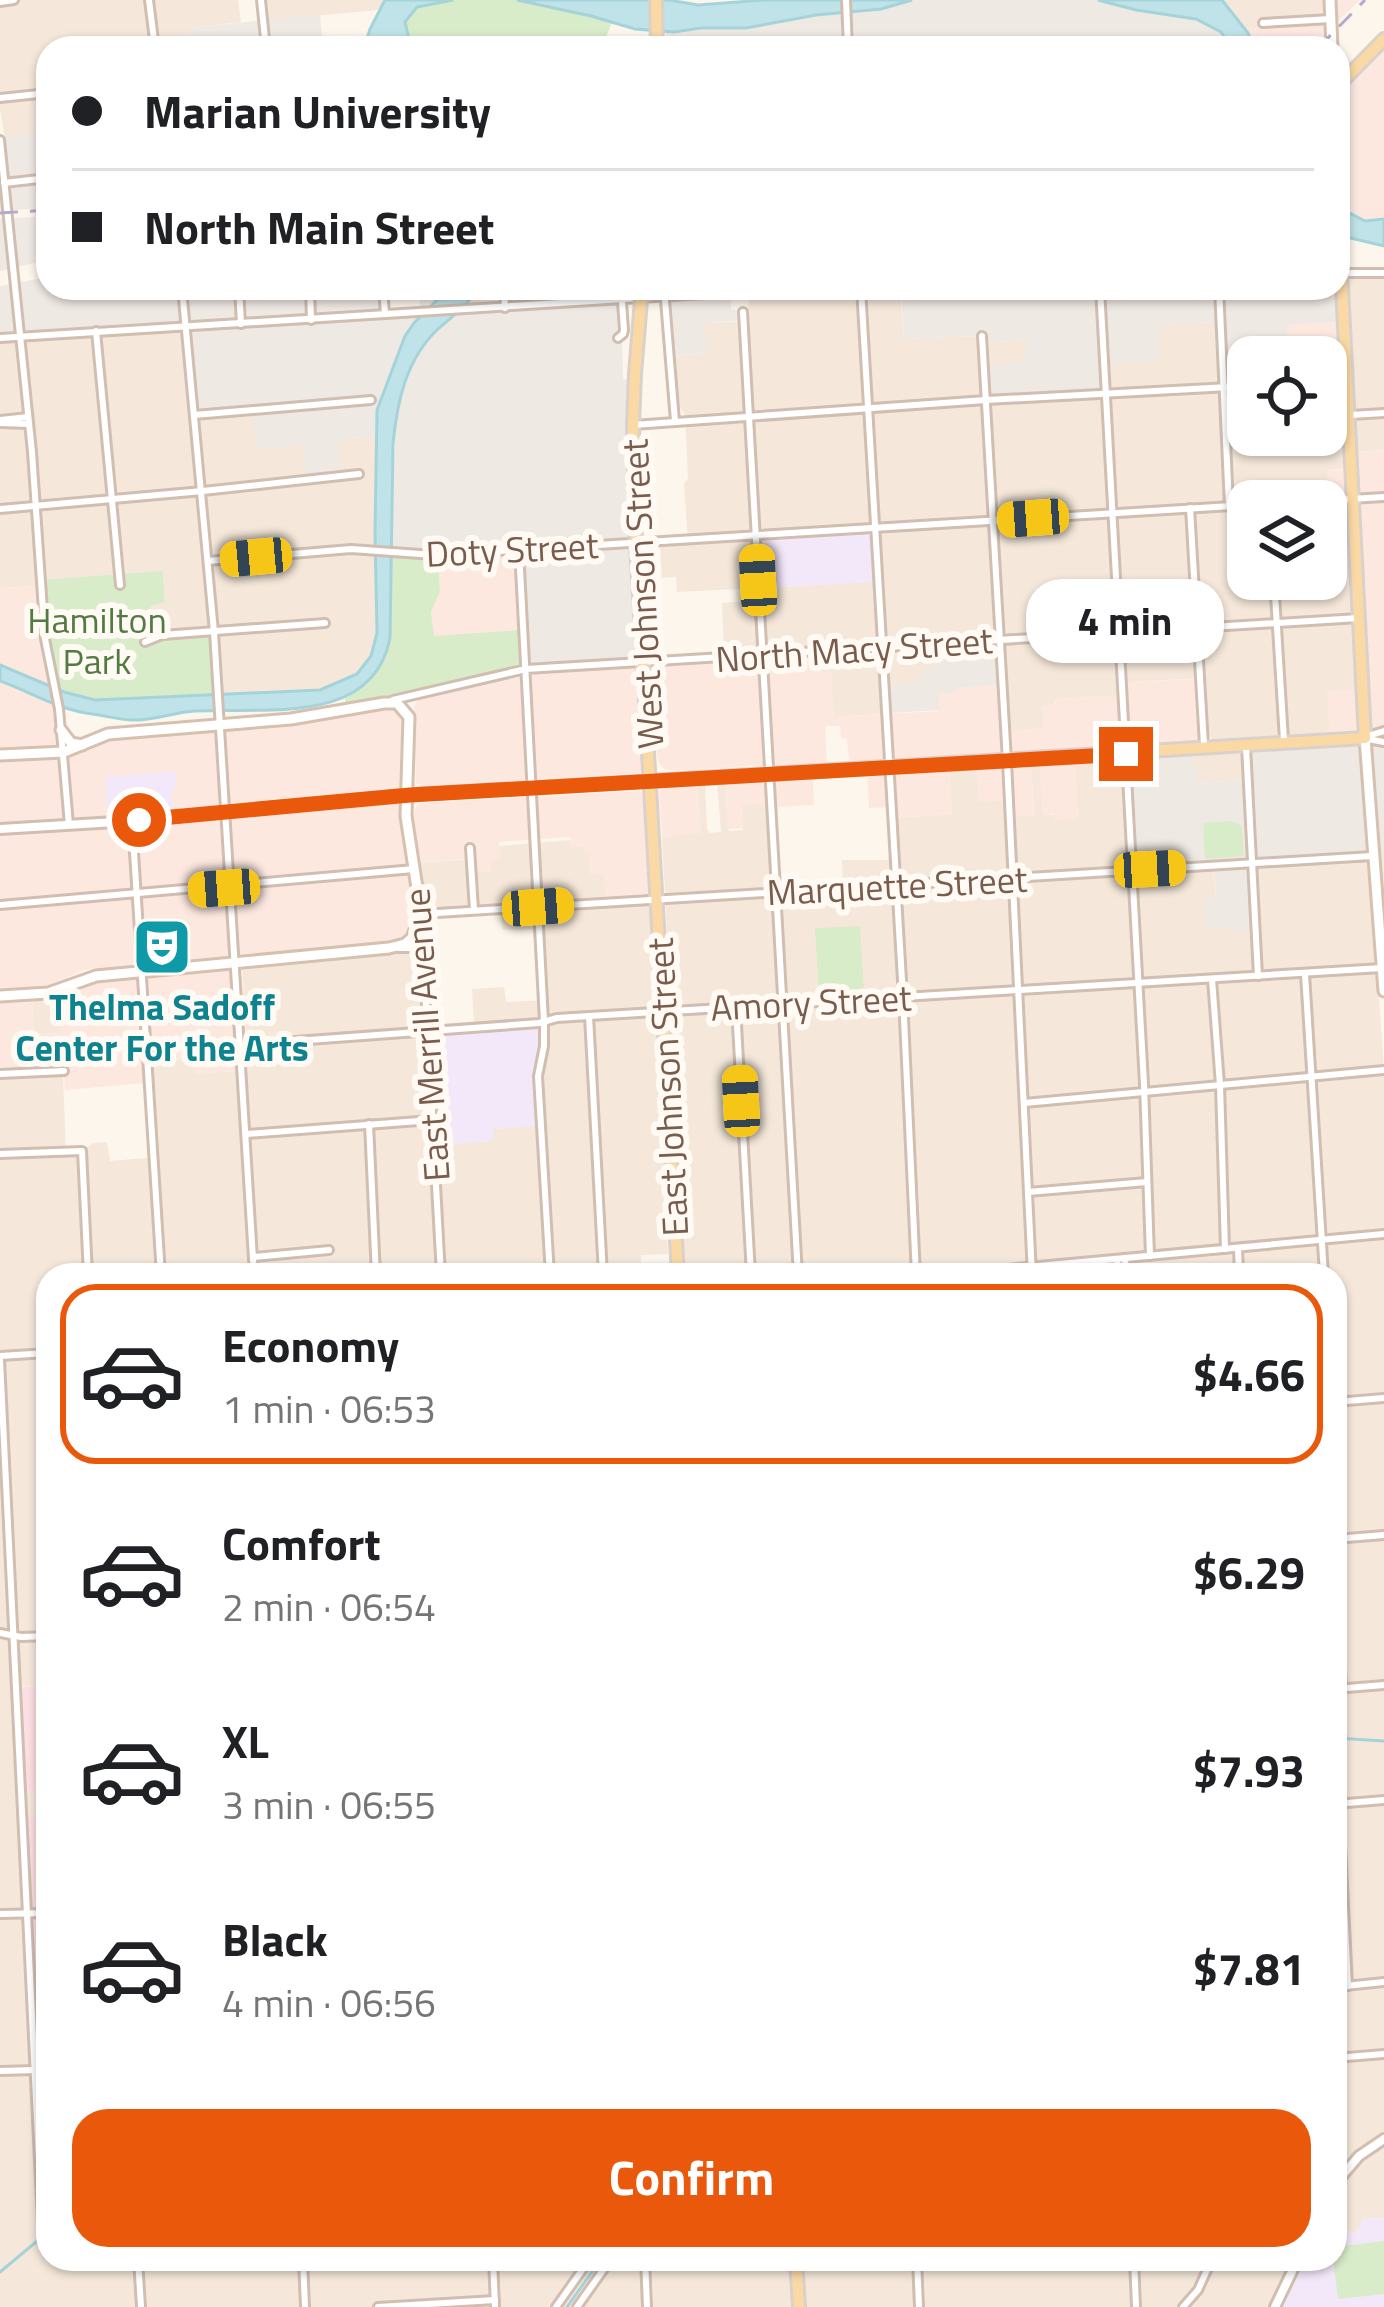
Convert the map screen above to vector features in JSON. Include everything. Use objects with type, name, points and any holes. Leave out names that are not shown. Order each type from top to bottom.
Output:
[{"type":"main road","points":[[656,0],[657,36]]},
{"type":"main road","points":[[1330,0],[1332,36]]},
{"type":"main road","points":[[1350,74],[1384,39]]},
{"type":"main road","name":"West Johnson Street","points":[[640,300],[633,425],[655,899]]},
{"type":"main road","points":[[1342,300],[1343,336]]},
{"type":"main road","points":[[1347,416],[1364,738],[1384,991]]},
{"type":"main road","points":[[384,703],[399,704],[409,717],[411,779],[422,794]]},
{"type":"main road","name":"North Macy Street","points":[[0,755],[64,752],[108,734],[304,717],[384,703]]},
{"type":"main road","points":[[61,730],[71,743],[82,745]]},
{"type":"main road","points":[[405,796],[1364,738]]},
{"type":"main road","name":"East Merrill Avenue","points":[[409,759],[406,816],[421,914]]},
{"type":"main road","points":[[406,816],[410,804],[422,794]]},
{"type":"main road","name":"East Johnson Street","points":[[655,899],[677,1263]]},
{"type":"main road","points":[[0,996],[48,993],[96,976],[395,947],[412,938],[421,914]]},
{"type":"main road","points":[[797,2271],[799,2307]]},
{"type":"street","points":[[0,2],[14,0]]},
{"type":"street","points":[[149,0],[153,36]]},
{"type":"street","points":[[261,0],[265,36]]},
{"type":"street","points":[[846,0],[848,36]]},
{"type":"street","points":[[1263,23],[1331,19]]},
{"type":"street","points":[[0,98],[36,94]]},
{"type":"street","points":[[0,140],[46,639],[64,752],[69,825]]},
{"type":"street","points":[[4,183],[36,179]]},
{"type":"street","points":[[1350,273],[1384,272]]},
{"type":"street","points":[[183,300],[214,632],[254,1263]]},
{"type":"street","points":[[240,300],[242,324]]},
{"type":"street","points":[[310,300],[311,320]]},
{"type":"street","points":[[384,300],[385,314]]},
{"type":"street","points":[[505,300],[505,308]]},
{"type":"street","points":[[0,338],[608,300]]},
{"type":"street","points":[[618,338],[623,334],[621,300]]},
{"type":"street","points":[[665,300],[675,421]]},
{"type":"street","points":[[862,300],[915,1263]]},
{"type":"street","points":[[1101,300],[1150,1256]]},
{"type":"street","points":[[1220,300],[1228,480]]},
{"type":"street","points":[[743,312],[797,1263]]},
{"type":"street","points":[[95,332],[120,585]]},
{"type":"street","points":[[982,336],[1032,1263]]},
{"type":"street","points":[[633,425],[1225,388]]},
{"type":"street","points":[[194,416],[370,400]]},
{"type":"street","points":[[1347,416],[1384,413]]},
{"type":"street","points":[[0,422],[29,420]]},
{"type":"street","points":[[0,509],[359,474]]},
{"type":"street","points":[[1347,499],[1384,497]]},
{"type":"street","name":"Doty Street","points":[[208,561],[370,549],[434,555],[1227,506]]},
{"type":"street","points":[[1190,508],[1204,748]]},
{"type":"street","points":[[519,550],[544,1021],[538,1076],[549,1263]]},
{"type":"street","points":[[1275,600],[1284,744]]},
{"type":"street","name":"North Macy Street","points":[[384,703],[526,670],[1359,618]]},
{"type":"street","points":[[145,642],[162,635],[325,623]]},
{"type":"street","points":[[409,717],[411,705],[422,693]]},
{"type":"street","points":[[1364,738],[1384,731]]},
{"type":"street","points":[[1364,738],[1384,742]]},
{"type":"street","points":[[1246,746],[1258,976]]},
{"type":"street","points":[[0,830],[405,796]]},
{"type":"street","points":[[132,821],[160,1263]]},
{"type":"street","points":[[470,848],[474,910]]},
{"type":"street","name":"Marquette Street","points":[[421,914],[1372,856]]},
{"type":"street","points":[[0,905],[414,869]]},
{"type":"street","name":"East Merrill Avenue","points":[[421,914],[440,1263]]},
{"type":"street","points":[[395,947],[424,948]]},
{"type":"street","name":"Amory Street","points":[[241,1045],[661,1011],[1382,968]]},
{"type":"street","points":[[1305,974],[1323,1263]]},
{"type":"street","points":[[1212,979],[1225,1249]]},
{"type":"street","points":[[736,1007],[750,1263]]},
{"type":"street","points":[[589,1016],[602,1263]]},
{"type":"street","points":[[1024,1103],[1384,1070]]},
{"type":"street","points":[[0,1074],[64,1071]]},
{"type":"street","points":[[246,1135],[432,1120]]},
{"type":"street","points":[[368,1124],[375,1263]]},
{"type":"street","points":[[0,1154],[82,1150],[87,1263]]},
{"type":"street","points":[[1028,1192],[1148,1181]]},
{"type":"street","points":[[1087,1263],[1384,1234]]},
{"type":"street","points":[[1238,1248],[1239,1263]]},
{"type":"street","points":[[254,1258],[329,1250]]},
{"type":"street","points":[[1121,1258],[1121,1263]]},
{"type":"street","points":[[36,1354],[0,1358],[36,2092]]},
{"type":"street","points":[[1347,1401],[1384,1398]]},
{"type":"street","points":[[1347,1539],[1384,1535]]},
{"type":"street","points":[[0,1633],[36,1636]]},
{"type":"street","points":[[1347,1687],[1384,1685]]},
{"type":"street","points":[[1347,1803],[1384,1800]]},
{"type":"street","points":[[0,1914],[36,1913]]},
{"type":"street","points":[[1347,1969],[1348,1986],[1384,1982]]},
{"type":"street","points":[[1347,2057],[1384,2054]]},
{"type":"street","points":[[0,2072],[35,2070]]},
{"type":"street","points":[[1347,2169],[1384,2139]]},
{"type":"street","points":[[139,2271],[141,2307]]},
{"type":"street","points":[[304,2271],[305,2307]]},
{"type":"street","points":[[378,2307],[495,2303],[494,2271]]},
{"type":"street","points":[[556,2307],[582,2271]]},
{"type":"street","points":[[578,2307],[603,2271]]},
{"type":"street","points":[[646,2271],[647,2307]]},
{"type":"street","points":[[918,2271],[919,2307]]},
{"type":"street","points":[[1134,2271],[1136,2307]]},
{"type":"street","points":[[1184,2307],[1207,2271]]},
{"type":"street","points":[[1275,2307],[1292,2271]]},
{"type":"shaded area","points":[[0,0],[238,0],[241,22],[191,28],[191,36],[36,36],[36,134],[5,138],[0,109]]},
{"type":"shaded area","points":[[267,0],[385,0],[379,10],[269,20]]},
{"type":"shaded area","points":[[912,0],[1098,0],[1196,19],[1224,36],[666,36],[666,32],[881,9]]},
{"type":"shaded area","points":[[1222,0],[1330,0],[1331,19],[1263,23],[1248,33]]},
{"type":"shaded area","points":[[1330,0],[1360,0],[1322,36],[1248,33],[1263,23],[1330,19]]},
{"type":"shaded area","points":[[320,14],[322,36],[191,36],[191,28]]},
{"type":"shaded area","points":[[1384,39],[1384,219],[1365,221],[1350,214],[1350,74]]},
{"type":"shaded area","points":[[36,134],[36,209],[0,211],[0,138]]},
{"type":"shaded area","points":[[36,217],[36,263],[0,271],[0,219]]},
{"type":"shaded area","points":[[1384,276],[1384,450],[1357,452],[1351,277]]},
{"type":"shaded area","points":[[36,279],[36,300],[384,300],[385,313],[420,311],[420,300],[441,300],[387,381],[375,436],[339,439],[341,476],[307,479],[302,445],[256,449],[252,410],[194,415],[185,326],[0,338],[0,286]]},
{"type":"shaded area","points":[[470,300],[607,300],[463,310]]},
{"type":"shaded area","points":[[621,300],[623,379],[634,381],[644,663],[526,669],[518,550],[434,555],[391,552],[396,413],[415,358],[436,331],[463,310]]},
{"type":"shaded area","points":[[664,300],[731,300],[731,309],[743,312],[743,320],[705,323],[706,353],[669,356]]},
{"type":"shaded area","points":[[749,300],[901,300],[904,339],[980,336],[981,343],[1026,340],[1027,362],[1110,398],[1109,364],[1158,324],[1218,322],[1220,351],[1227,351],[1227,456],[1343,456],[1344,469],[1327,470],[1327,480],[1227,480],[1227,600],[1347,600],[1350,564],[1358,689],[1328,692],[1330,733],[1212,739],[1205,678],[1128,682],[1128,695],[1056,699],[1043,728],[1010,731],[1003,635],[935,640],[936,667],[923,682],[880,686],[881,714],[833,717],[831,673],[824,673],[822,647],[724,652],[722,603],[763,600],[763,588],[883,581],[879,524],[753,531],[756,588],[677,592],[676,577],[662,578],[660,544],[688,542],[685,415],[680,408],[674,356],[706,353],[704,323],[748,321]]},
{"type":"shaded area","points":[[902,300],[1340,300],[1343,322],[1287,325],[1287,336],[1227,336],[1227,351],[1223,351],[1221,322],[1159,324],[1160,361],[1110,364],[1110,399],[984,406],[982,365],[1026,362],[1026,340],[980,343],[979,336],[904,339]]},
{"type":"shaded area","points":[[1343,322],[1344,336],[1287,336],[1286,325]]},
{"type":"shaded area","points":[[185,326],[252,410],[303,445],[307,479],[338,439],[375,436],[377,633],[371,656],[357,674],[321,690],[218,694],[148,633],[151,606],[165,601],[163,571],[0,588],[0,338]]},
{"type":"shaded area","points":[[1384,450],[1384,731],[1330,740],[1327,691],[1362,689],[1355,563],[1347,564],[1347,480],[1327,480],[1327,470],[1350,470],[1349,453]]},
{"type":"shaded area","points":[[863,532],[871,538],[874,582],[763,588],[762,538]]},
{"type":"shaded area","points":[[511,554],[516,564],[519,630],[433,637],[431,612],[440,592],[438,558]]},
{"type":"shaded area","points":[[41,586],[55,688],[0,665],[0,588]]},
{"type":"shaded area","points":[[934,647],[998,647],[1000,685],[939,694],[939,710],[891,713],[889,685],[922,682],[922,668],[935,667]]},
{"type":"shaded area","points":[[823,655],[824,672],[831,673],[834,717],[938,711],[938,694],[1000,685],[1004,731],[1043,728],[1042,706],[1055,704],[1055,699],[1127,695],[1127,682],[1197,679],[1200,738],[849,761],[840,726],[825,726],[827,763],[777,766],[767,660]]},
{"type":"shaded area","points":[[757,659],[764,765],[664,769],[657,754],[653,669]]},
{"type":"shaded area","points":[[633,666],[638,670],[640,773],[539,781],[533,765],[527,765],[524,781],[423,787],[416,783],[414,707],[419,698],[538,673]]},
{"type":"shaded area","points":[[0,681],[53,702],[56,746],[0,749]]},
{"type":"shaded area","points":[[394,709],[404,720],[406,760],[403,790],[386,792],[387,803],[402,803],[417,916],[403,938],[84,970],[44,987],[0,990],[0,760],[70,756],[105,741]]},
{"type":"shaded area","points":[[1384,742],[1384,952],[1372,856],[1253,864],[1256,933],[1206,927],[1204,899],[1216,897],[1213,866],[1132,870],[1126,754],[1193,749],[1196,783],[1247,780],[1246,746]]},
{"type":"shaded area","points":[[1193,755],[1242,755],[1245,780],[1195,783]]},
{"type":"shaded area","points":[[1075,762],[1123,762],[1130,874],[1213,870],[1216,898],[1256,933],[1259,867],[1369,863],[1384,1068],[1384,2133],[1347,2163],[1347,1263],[684,1263],[662,837],[701,832],[697,785],[705,784],[710,833],[721,832],[717,783],[725,783],[729,831],[743,830],[741,804],[769,803],[773,896],[843,891],[842,860],[897,860],[895,818],[952,814],[949,769],[977,768],[979,801],[1006,800],[1008,817],[1034,814],[1031,764],[1040,764],[1043,814],[1078,818]]},
{"type":"shaded area","points":[[1075,762],[1078,819],[1055,820],[1054,814],[1043,815],[1040,764]]},
{"type":"shaded area","points":[[1031,764],[1034,815],[1015,816],[1013,799],[979,802],[977,768]]},
{"type":"shaded area","points":[[949,769],[952,814],[895,818],[894,807],[869,808],[867,774]]},
{"type":"shaded area","points":[[175,771],[173,811],[108,817],[105,777]]},
{"type":"shaded area","points":[[813,777],[814,805],[778,807],[774,791],[768,791],[769,803],[741,805],[743,828],[728,829],[725,783]]},
{"type":"shaded area","points":[[697,785],[701,833],[662,837],[659,791]]},
{"type":"shaded area","points":[[639,791],[644,795],[648,895],[606,899],[604,874],[589,874],[590,854],[585,847],[571,847],[570,837],[499,842],[500,858],[490,859],[491,871],[473,872],[471,858],[419,863],[413,817],[421,803]]},
{"type":"shaded area","points":[[571,840],[572,847],[586,847],[591,867],[604,874],[603,907],[649,905],[653,910],[668,1254],[641,1255],[641,1263],[36,1263],[36,1686],[15,1687],[20,1792],[36,1791],[36,1816],[20,1818],[36,2271],[790,2271],[792,2307],[0,2307],[0,1076],[63,1074],[66,1155],[81,1157],[87,1155],[83,1149],[107,1142],[110,1161],[158,1157],[152,1062],[193,1058],[195,1074],[247,1070],[242,966],[414,950],[421,978],[430,1144],[492,1141],[493,1129],[546,1125],[543,1072],[549,1015],[474,1023],[472,989],[504,987],[506,1002],[548,1000],[544,929],[503,930],[500,906],[427,908],[419,863],[469,859],[491,870],[490,859],[499,858],[498,846]]},
{"type":"shaded area","points":[[229,967],[238,1071],[194,1074],[192,1058],[145,1062],[146,1083],[65,1090],[63,1065],[0,1069],[0,1001],[32,999],[34,1034],[60,1033],[59,993],[91,980]]},
{"type":"shaded area","points":[[59,993],[61,1033],[34,1034],[32,999]]},
{"type":"shaded area","points":[[544,1021],[538,1076],[541,1126],[493,1129],[493,1141],[434,1145],[427,1030]]},
{"type":"shaded area","points":[[36,1686],[36,1791],[23,1792],[16,1688]]},
{"type":"shaded area","points":[[36,1816],[36,2094],[23,1817]]},
{"type":"shaded area","points":[[1384,2145],[1384,2218],[1364,2219],[1357,2234],[1347,2230],[1347,2178]]},
{"type":"shaded area","points":[[1384,2218],[1384,2307],[1283,2307],[1300,2271],[1347,2271],[1347,2230],[1356,2234],[1363,2219]]},
{"type":"shaded area","points":[[803,2271],[1289,2271],[1272,2307],[805,2307]]},
{"type":"green space","points":[[453,0],[517,0],[612,22],[607,36],[408,36],[405,22],[417,7]]},
{"type":"green space","points":[[391,552],[438,558],[440,592],[431,612],[434,636],[519,630],[520,664],[346,705],[345,698],[369,682]]},
{"type":"green space","name":"Hamilton Park","points":[[163,571],[165,602],[151,606],[148,633],[154,638],[214,632],[218,694],[95,700],[55,688],[45,639],[41,580]]},
{"type":"green space","points":[[1231,821],[1242,826],[1244,856],[1205,859],[1203,823]]},
{"type":"green space","points":[[860,926],[864,991],[819,994],[815,928]]},
{"type":"green space","points":[[1384,2241],[1384,2294],[1338,2299],[1334,2271],[1347,2271],[1347,2246]]},
{"type":"water","points":[[385,0],[453,0],[417,7],[405,22],[408,36],[368,36]]},
{"type":"water","points":[[517,0],[669,0],[698,5],[912,0],[881,9],[746,28],[674,32],[635,29]]},
{"type":"water","points":[[1098,0],[1222,0],[1249,36],[1224,36],[1196,19]]},
{"type":"water","points":[[1350,213],[1365,221],[1384,219],[1384,246],[1350,238]]},
{"type":"water","points":[[437,300],[469,300],[427,341],[401,397],[393,444],[390,638],[380,667],[362,686],[312,706],[195,711],[131,720],[75,711],[0,681],[0,665],[95,700],[320,690],[357,674],[371,656],[377,633],[377,410],[414,323]]},
{"type":"waterway","points":[[1347,1739],[1384,1741]]},
{"type":"waterway","points":[[0,2272],[36,2242]]},
{"type":"waterway","points":[[567,2307],[592,2271]]},
{"type":"railway","points":[[1330,36],[1365,0]]},
{"type":"railway","points":[[0,213],[36,211]]},
{"type":"place","name":"Thelma Sadoff Center For the Arts","points":[[162,947]]},
{"type":"route","points":[[139,820],[410,795],[1126,754]]}]
